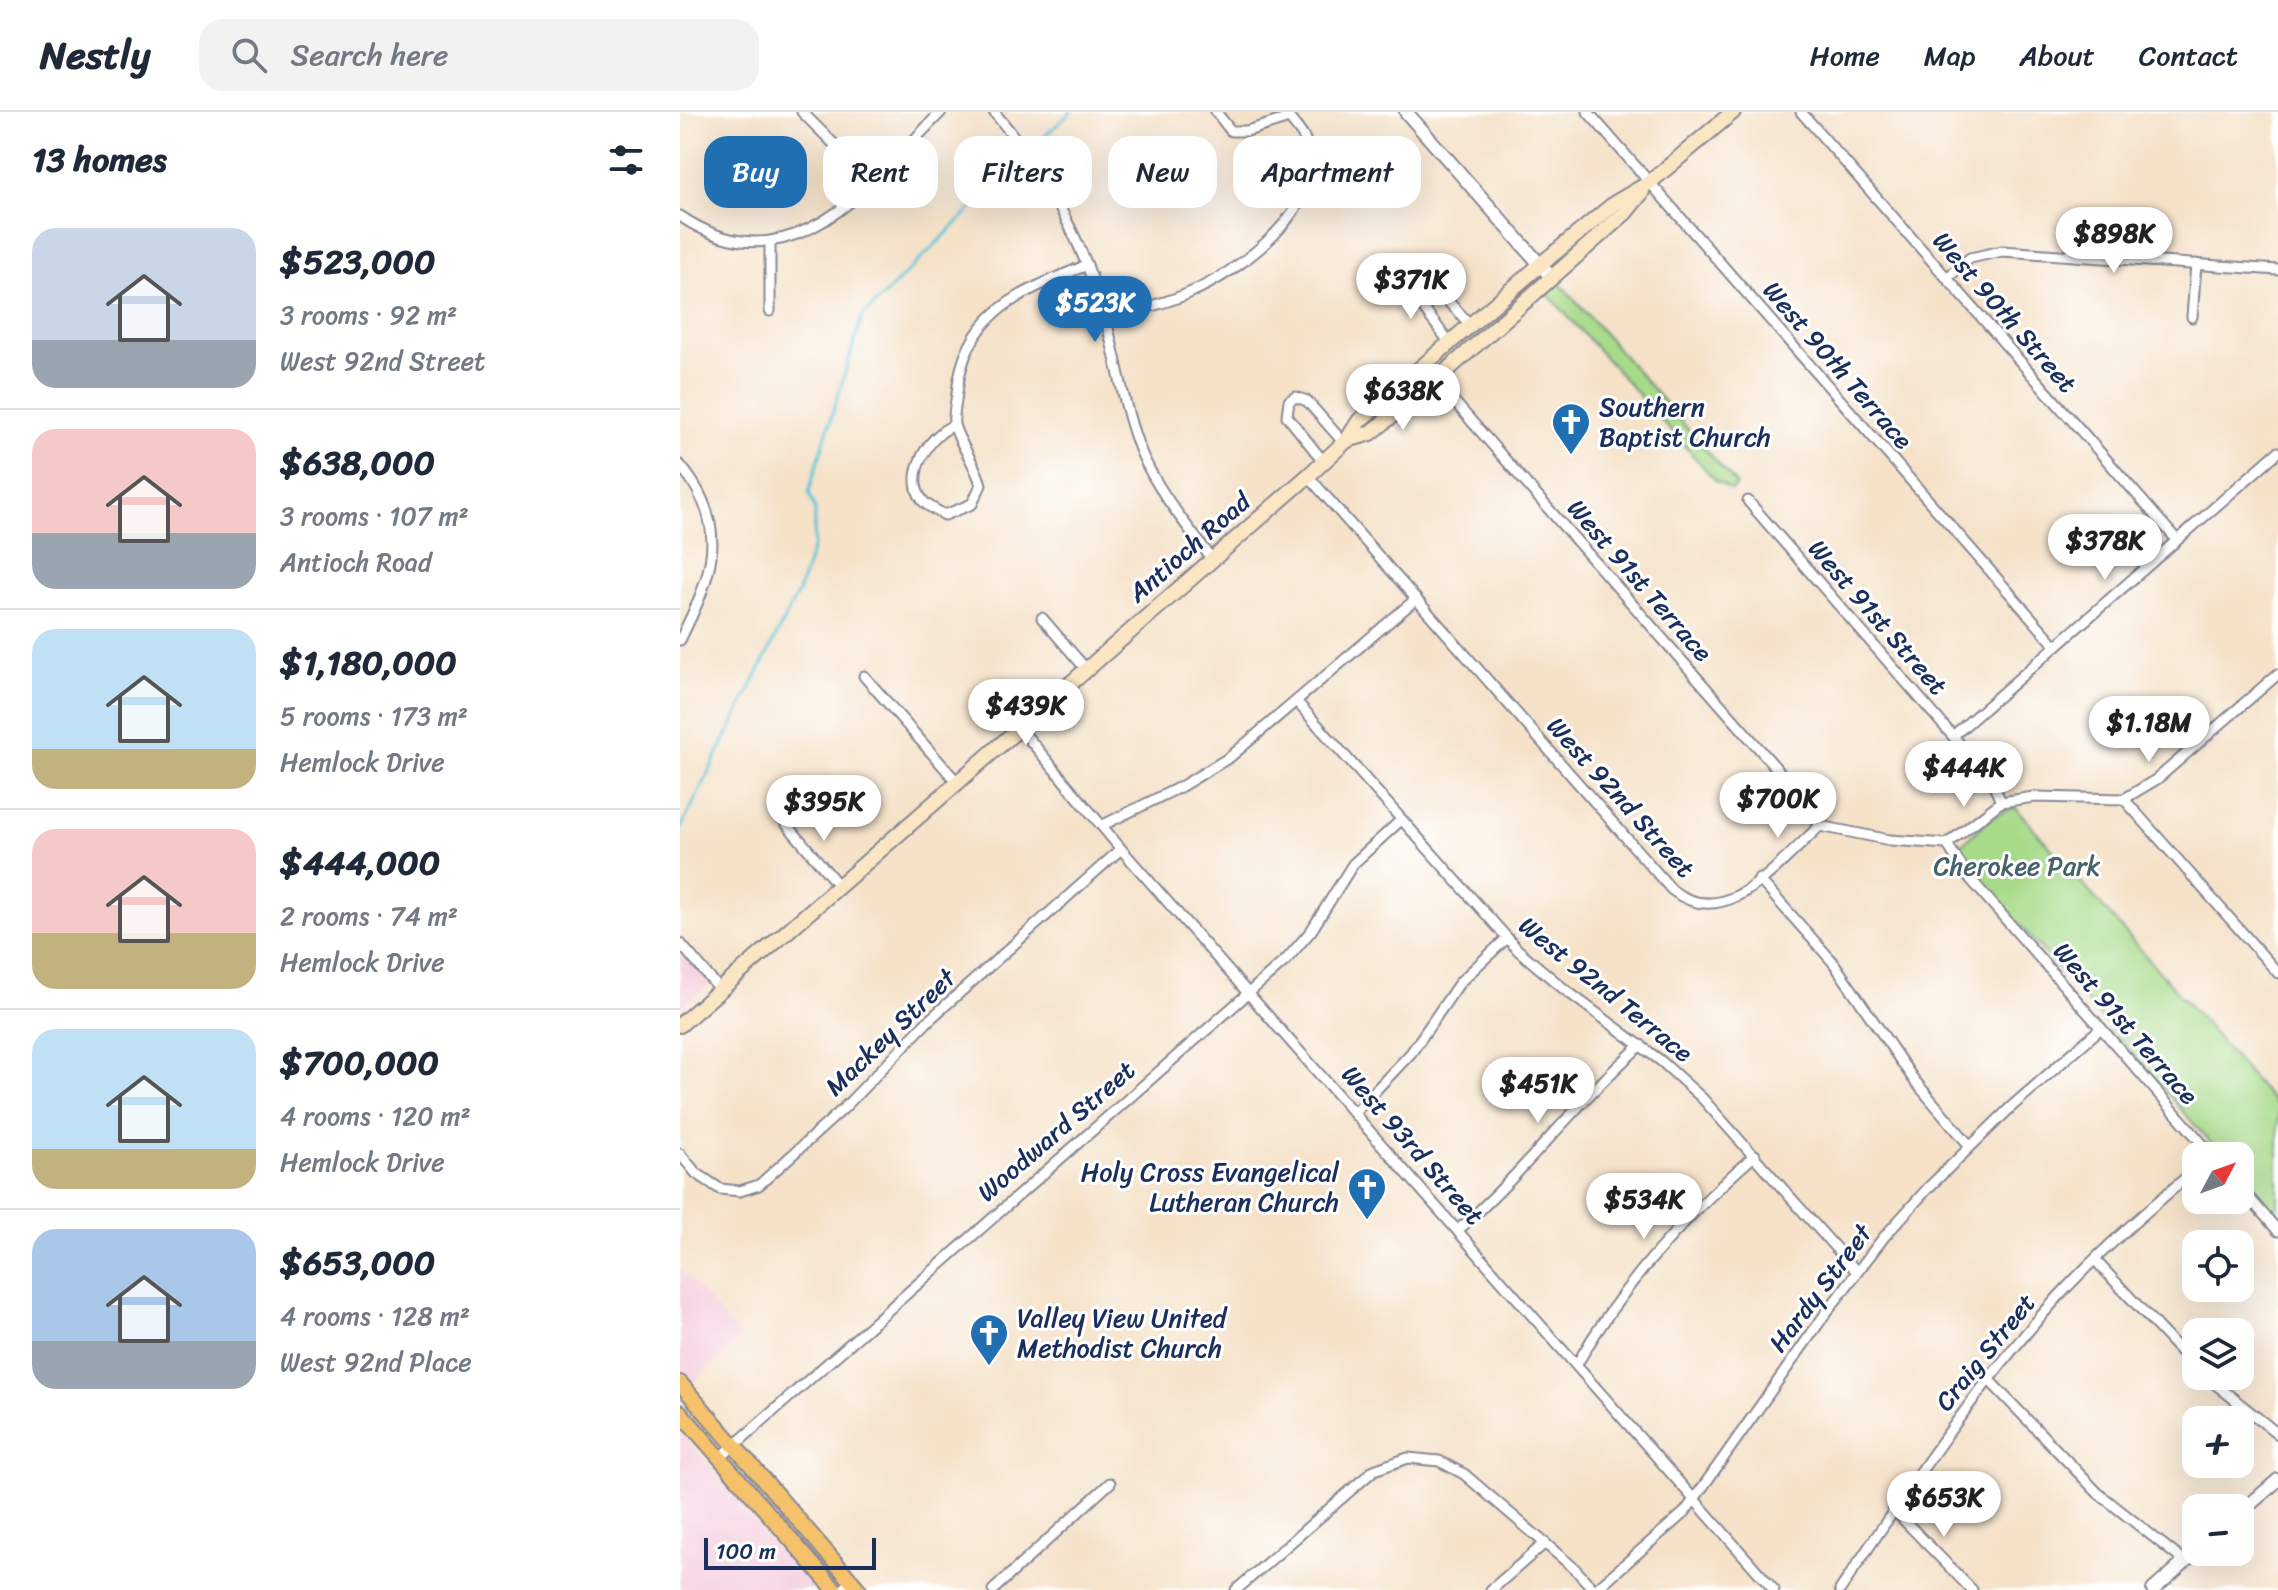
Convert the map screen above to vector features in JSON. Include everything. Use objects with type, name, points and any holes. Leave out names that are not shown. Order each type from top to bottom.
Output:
[{"type":"main road","name":"Antioch Road","points":[[680,1025],[1308,476],[1346,442],[1359,421],[1615,203],[1649,183],[1733,112]]},
{"type":"main road","name":"Antioch Road","points":[[1346,442],[1371,433],[1435,381],[1625,213],[1649,183]]},
{"type":"main road","points":[[680,1383],[851,1587]]},
{"type":"main road","points":[[680,1412],[835,1590]]},
{"type":"street","points":[[802,112],[826,136]]},
{"type":"street","points":[[917,136],[941,112]]},
{"type":"street","points":[[994,112],[1051,191],[1087,265],[1105,318],[1140,449],[1174,510],[1212,559]]},
{"type":"street","points":[[1105,318],[1155,305],[1208,284],[1247,259],[1281,227],[1301,197],[1308,171],[1306,142],[1287,115],[1247,131],[1231,131],[1216,112]]},
{"type":"street","points":[[1406,112],[1552,278]]},
{"type":"street","name":"West 90th Terrace","points":[[1588,112],[2056,646]]},
{"type":"street","name":"West 90th Street","points":[[1801,112],[2177,540]]},
{"type":"street","points":[[680,216],[720,235],[770,242],[807,231],[830,220],[843,208]]},
{"type":"street","points":[[770,242],[770,311]]},
{"type":"street","points":[[1947,278],[1970,258],[2002,251],[2278,270]]},
{"type":"street","points":[[2192,317],[2196,264]]},
{"type":"street","points":[[954,425],[942,430],[917,469],[917,486],[923,502],[945,515],[972,504],[981,485],[954,425],[958,375],[966,352],[987,320],[1020,295],[1087,265]]},
{"type":"street","points":[[1450,343],[1417,300],[1421,287],[1431,284],[1444,293],[1471,325]]},
{"type":"street","name":"West 91st Terrace","points":[[1423,366],[1806,802],[1820,826]]},
{"type":"street","points":[[1323,461],[1287,416],[1289,401],[1296,397],[1307,401],[1346,442]]},
{"type":"street","points":[[1953,736],[2278,452]]},
{"type":"street","points":[[680,465],[705,504],[713,546],[709,576],[680,640]]},
{"type":"street","name":"West 92nd Street","points":[[1308,476],[1672,890],[1697,905],[1715,906],[1741,895],[1759,879]]},
{"type":"street","name":"West 91st Street","points":[[1748,501],[1992,781],[2001,802]]},
{"type":"street","points":[[1103,825],[1206,772],[1251,741],[1416,599]]},
{"type":"street","points":[[1042,618],[1085,668]]},
{"type":"street","points":[[1970,1146],[1914,1080],[1833,962],[1759,879],[1820,826],[1890,840],[1947,844],[2001,802],[2034,797],[2124,799],[2157,779],[2278,674]]},
{"type":"street","points":[[864,676],[957,782]]},
{"type":"street","name":"West 92nd Terrace","points":[[1297,702],[1507,938],[1564,989],[1641,1045],[1702,1098],[1857,1272]]},
{"type":"street","name":"West 93rd Street","points":[[1019,727],[1121,849],[1774,1590]]},
{"type":"street","points":[[2124,799],[2278,973]]},
{"type":"street","name":"Woodward Street","points":[[720,1458],[1250,992],[1298,947],[1353,864],[1401,820]]},
{"type":"street","points":[[784,821],[839,886]]},
{"type":"street","name":"West 91st Terrace","points":[[1947,844],[1967,875],[2200,1142]]},
{"type":"street","name":"Mackey Street","points":[[680,1154],[705,1180],[720,1189],[740,1191],[759,1185],[843,1109],[928,1021],[1121,849]]},
{"type":"street","points":[[1355,1112],[1411,1053],[1460,982],[1507,938]]},
{"type":"street","points":[[680,943],[720,990]]},
{"type":"street","name":"Hardy Street","points":[[1236,1590],[1374,1470],[1408,1458],[1439,1461],[1464,1474],[1545,1543],[1594,1590],[1694,1500],[1857,1272],[1970,1146],[2101,1028]]},
{"type":"street","points":[[1458,1230],[1509,1183],[1567,1115],[1641,1045]]},
{"type":"street","points":[[1577,1364],[1655,1254],[1698,1206],[1755,1155]]},
{"type":"street","name":"Craig Street","points":[[1840,1590],[1988,1379],[2060,1295],[2182,1182]]},
{"type":"street","points":[[2254,1203],[2278,1231]]},
{"type":"street","points":[[2095,1260],[2182,1353]]},
{"type":"street","points":[[1988,1379],[2098,1493],[2182,1560]]},
{"type":"street","points":[[2223,1390],[2278,1434]]},
{"type":"street","points":[[2254,1501],[2278,1480]]},
{"type":"street","points":[[993,1590],[1110,1483]]},
{"type":"street","points":[[1894,1510],[1972,1590]]},
{"type":"street","points":[[1491,1590],[1545,1543]]},
{"type":"street","points":[[2153,1590],[2182,1565]]},
{"type":"shaded area","points":[[680,952],[709,984],[680,1008]]},
{"type":"shaded area","points":[[680,1268],[741,1338],[680,1395]]},
{"type":"shaded area","points":[[680,1432],[818,1590],[680,1590]]},
{"type":"green space","points":[[1557,280],[1737,485],[1731,490],[1716,481],[1545,291]]},
{"type":"green space","name":"Cherokee Park","points":[[2015,807],[2278,1107],[2278,1220],[2254,1192],[2254,1142],[2210,1142],[1962,859],[1962,844],[1989,819]]},
{"type":"waterway","points":[[1045,136],[1071,112]]},
{"type":"waterway","points":[[680,830],[799,590],[814,544],[815,509],[809,491],[862,317],[972,208]]},
{"type":"place","name":"Southern Baptist Church","points":[[1571,456]]},
{"type":"place","name":"Holy Cross Evangelical Lutheran Church","points":[[1367,1221]]},
{"type":"place","name":"Valley View United Methodist Church","points":[[989,1367]]}]
